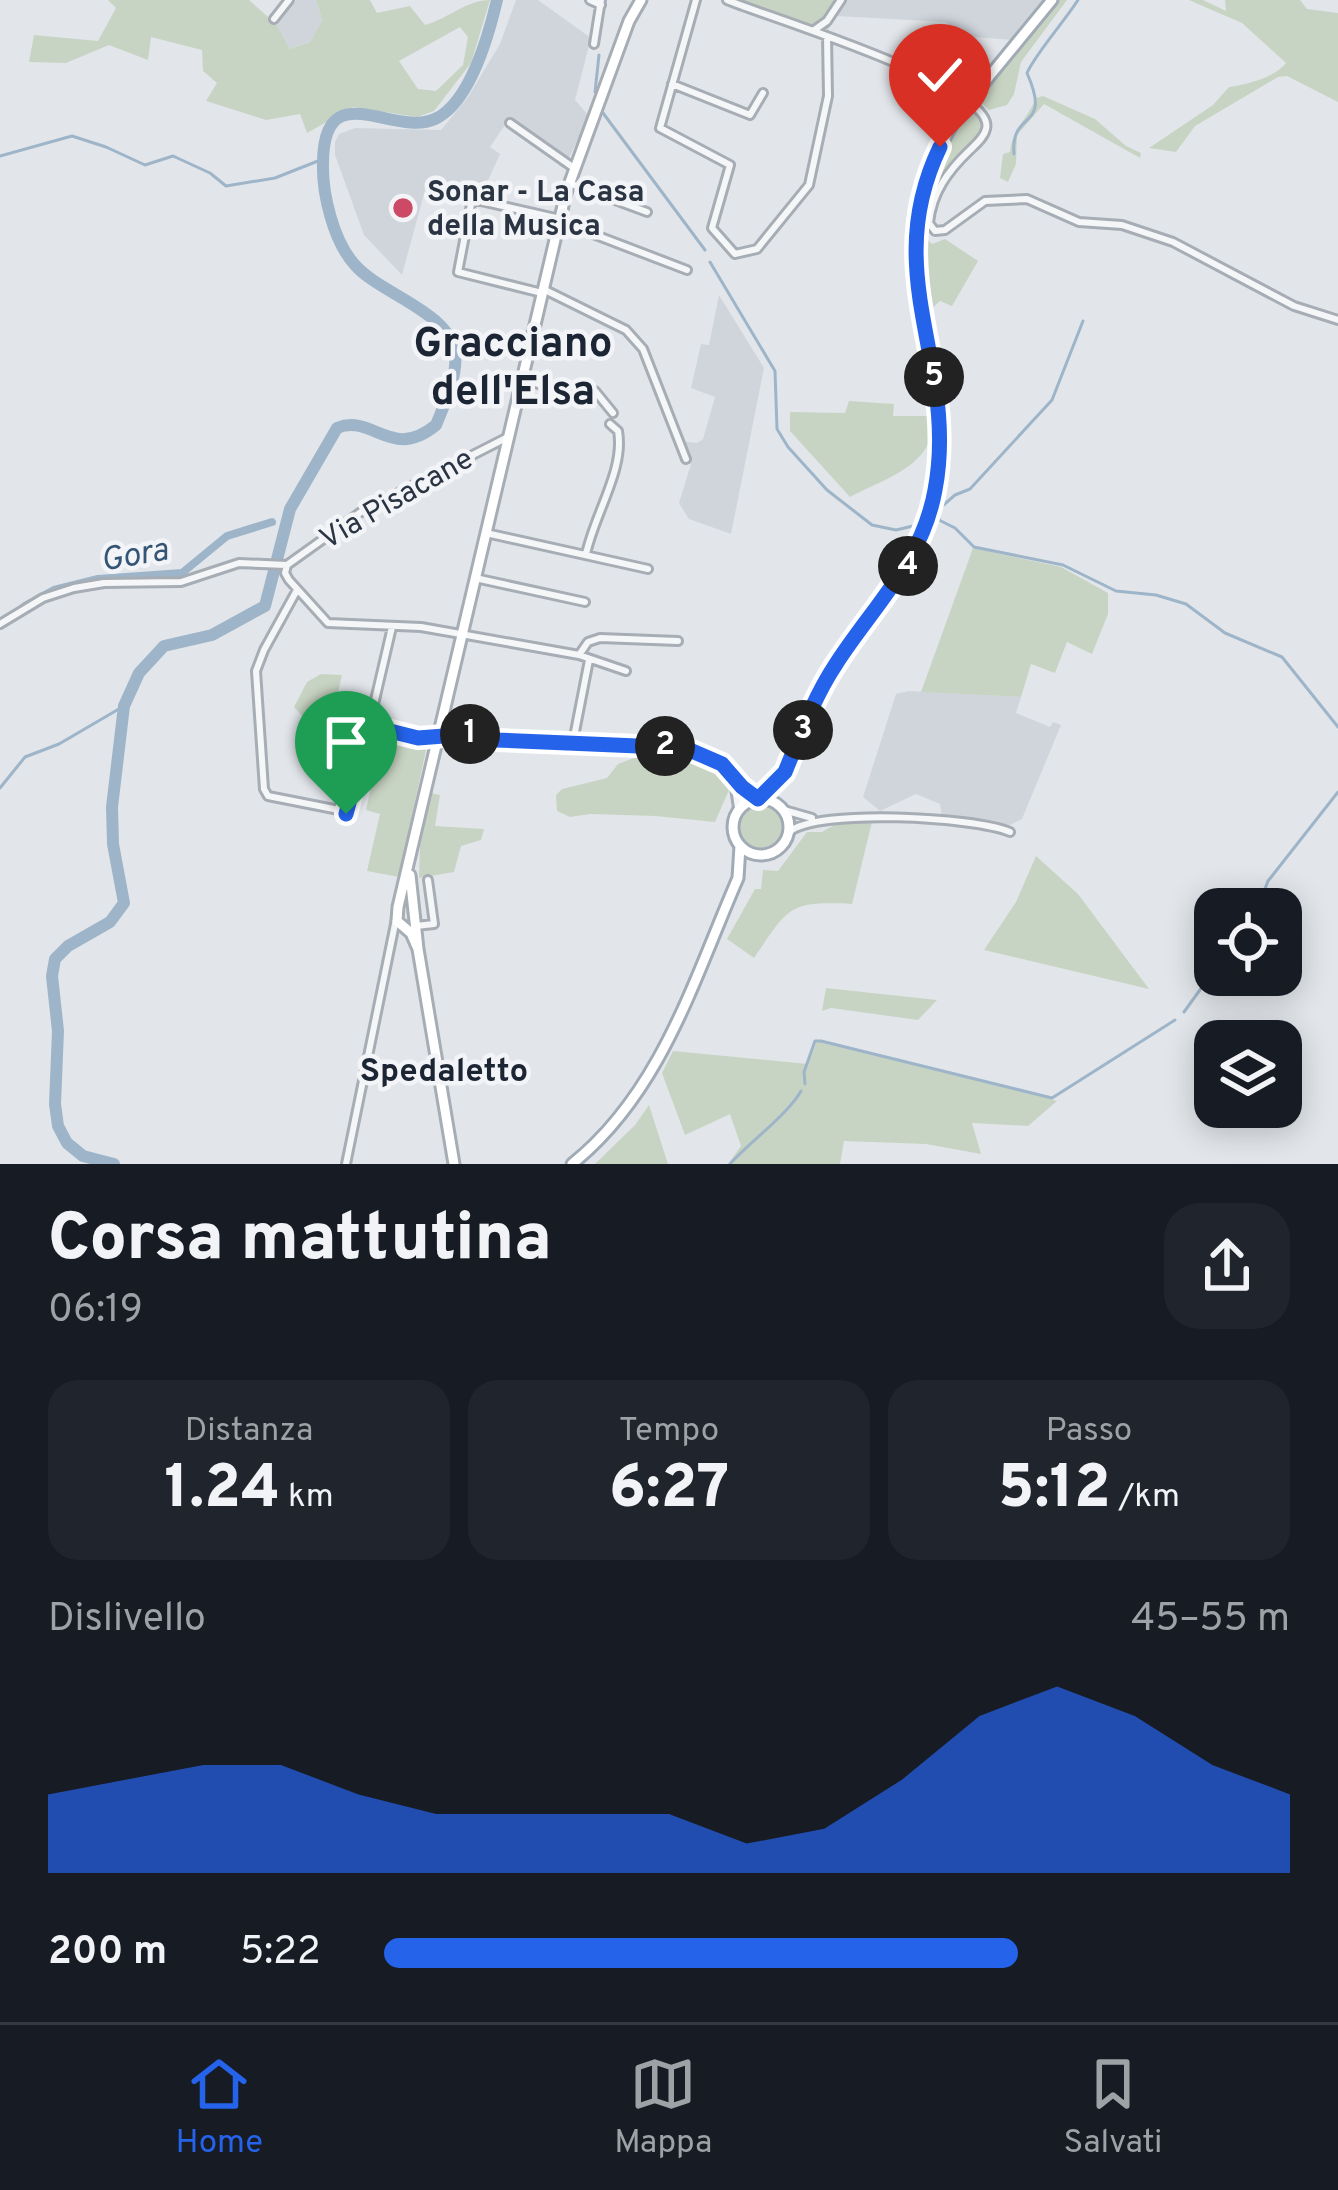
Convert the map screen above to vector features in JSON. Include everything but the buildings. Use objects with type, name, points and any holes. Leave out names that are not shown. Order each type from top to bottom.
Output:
[{"type":"main road","points":[[629,21],[630,0]]},
{"type":"main road","points":[[418,949],[411,932],[400,923],[399,902],[434,752],[569,183],[640,0]]},
{"type":"main road","points":[[568,1164],[623,1114],[654,1069],[738,878],[740,846],[733,823],[739,808],[761,798],[785,772],[829,675],[904,572],[930,514],[941,426],[916,286],[915,240],[929,172],[955,120],[1052,0]]},
{"type":"main road","points":[[738,878],[761,855],[779,849],[789,832],[783,809],[785,772]]},
{"type":"main road","points":[[761,798],[783,809]]},
{"type":"main road","points":[[740,846],[761,855]]},
{"type":"main road","points":[[409,870],[454,1164]]},
{"type":"main road","points":[[399,902],[413,902]]},
{"type":"main road","points":[[400,923],[416,924]]},
{"type":"street","points":[[274,19],[289,0]]},
{"type":"street","points":[[590,0],[601,2],[594,44]]},
{"type":"street","points":[[696,0],[661,130],[730,165],[713,229],[734,254],[754,252],[809,185],[828,96],[827,36]]},
{"type":"street","points":[[727,0],[944,82],[985,115],[984,134],[949,172],[936,196],[929,221],[935,231],[946,230],[982,202],[1027,199],[1075,221],[1122,225],[1173,242],[1286,303],[1338,320]]},
{"type":"street","points":[[813,32],[841,0]]},
{"type":"street","points":[[672,84],[750,115],[763,93]]},
{"type":"street","points":[[509,123],[574,168]]},
{"type":"street","points":[[569,183],[647,212]]},
{"type":"street","points":[[686,459],[635,338],[618,325],[543,291],[457,271],[472,199],[560,220],[687,270]]},
{"type":"street","points":[[522,378],[573,397],[595,391],[613,413]]},
{"type":"street","points":[[586,554],[619,456],[618,430],[610,424]]},
{"type":"street","name":"Via Pisacane","points":[[283,565],[361,512],[508,437]]},
{"type":"street","points":[[486,533],[648,569]]},
{"type":"street","points":[[0,624],[47,596],[70,589],[109,583],[185,582],[233,564],[254,562],[283,565],[297,590],[328,623],[462,634],[579,655],[626,670]]},
{"type":"street","points":[[475,578],[585,602]]},
{"type":"street","points":[[297,590],[257,668],[268,796],[348,813],[392,627]]},
{"type":"street","points":[[579,655],[588,642],[600,638],[678,641]]},
{"type":"street","points":[[574,742],[590,660]]},
{"type":"street","points":[[442,719],[470,734]]},
{"type":"street","points":[[370,726],[418,738],[470,734],[496,740],[685,748],[716,760],[761,798]]},
{"type":"street","points":[[418,738],[434,752]]},
{"type":"street","points":[[735,780],[739,808]]},
{"type":"street","points":[[783,809],[822,820]]},
{"type":"street","points":[[789,832],[805,822],[822,820],[935,820],[1010,832]]},
{"type":"street","points":[[416,924],[434,924],[428,880]]},
{"type":"street","points":[[346,1164],[400,923]]},
{"type":"shaded area","points":[[296,0],[316,0],[322,20],[310,42],[290,49],[277,25]]},
{"type":"shaded area","points":[[516,0],[538,0],[591,38],[575,100],[589,116],[568,160],[509,119],[490,147],[500,154],[481,196],[427,183],[402,275],[364,235],[335,155],[335,142],[339,134],[355,128],[441,130],[500,44]]},
{"type":"shaded area","points":[[848,0],[1043,0],[1014,40],[959,36],[946,22],[836,16]]},
{"type":"shaded area","points":[[719,295],[764,368],[731,534],[689,519],[679,503],[691,464],[680,441],[703,439],[715,397],[691,388],[701,344],[709,345]]},
{"type":"shaded area","points":[[896,694],[1021,697],[1016,713],[1050,727],[1053,722],[1061,725],[1022,819],[1010,825],[942,817],[940,804],[916,794],[880,811],[863,797]]},
{"type":"green space","points":[[108,0],[249,0],[277,25],[290,49],[310,42],[322,20],[316,0],[370,0],[377,13],[410,6],[425,25],[490,0],[471,63],[434,111],[417,117],[353,107],[307,133],[300,114],[266,120],[206,101],[217,83],[203,71],[202,50],[151,37],[148,60],[109,45],[66,63],[29,62],[34,35],[98,41],[116,8]],"holes":[[[460,27],[468,37],[463,65],[436,91],[418,89],[399,61]]]},
{"type":"green space","points":[[739,0],[848,0],[827,31]]},
{"type":"green space","points":[[1059,0],[1067,0],[1021,62],[1007,105],[989,110],[977,99]]},
{"type":"green space","points":[[1189,0],[1203,0],[1226,11],[1225,0],[1300,0],[1307,9],[1338,13],[1338,102],[1287,76],[1278,77],[1195,126],[1176,152],[1149,148],[1213,105],[1229,87],[1268,76],[1286,63],[1242,23]]},
{"type":"green space","points":[[1043,96],[1095,119],[1141,153],[1140,158],[1044,104],[1017,135],[1016,164],[1008,182],[1000,178],[1003,154],[1010,152],[1014,136],[1036,98]]},
{"type":"green space","points":[[971,106],[981,116],[982,128],[936,186],[925,237],[932,244],[945,239],[978,261],[952,306],[940,301],[926,314],[921,258],[927,206],[944,155]]},
{"type":"green space","points":[[849,401],[894,404],[893,416],[933,416],[927,447],[918,458],[850,497],[790,431],[790,412],[845,413]]},
{"type":"green space","points":[[973,548],[1061,567],[1108,593],[1108,614],[1092,654],[1067,642],[1055,673],[1031,664],[1021,697],[921,692]]},
{"type":"green space","points":[[321,674],[342,675],[322,762],[309,757],[305,719],[294,707],[307,682]]},
{"type":"green space","points":[[382,737],[426,750],[399,877],[367,871],[380,814],[366,810]]},
{"type":"green space","points":[[656,750],[692,757],[727,779],[729,790],[715,822],[655,816],[570,817],[557,811],[556,795],[562,789],[607,778],[618,764]]},
{"type":"green space","points":[[431,793],[440,795],[435,826],[484,829],[481,840],[461,846],[454,872],[419,878],[420,845]]},
{"type":"green space","points":[[762,803],[779,810],[786,827],[779,844],[762,851],[745,844],[738,827],[745,810]]},
{"type":"green space","points":[[839,822],[872,822],[852,904],[815,904],[792,911],[754,958],[727,939],[755,889],[761,889],[763,870],[778,871],[807,832],[822,832]]},
{"type":"green space","points":[[1036,856],[1078,894],[1149,989],[984,950],[1016,902]]},
{"type":"green space","points":[[826,988],[937,1000],[918,1020],[831,1008],[822,1011]]},
{"type":"green space","points":[[817,1041],[1057,1101],[1028,1126],[972,1123],[981,1154],[926,1144],[844,1141],[840,1164],[728,1164],[741,1146],[730,1114],[685,1135],[662,1073],[673,1051],[808,1064]]},
{"type":"green space","points":[[649,1105],[668,1164],[595,1164],[635,1125]]},
{"type":"waterway","points":[[114,1164],[83,1156],[67,1143],[58,1126],[58,1031],[52,976],[55,959],[110,922],[124,903],[112,807],[124,706],[139,673],[164,646],[212,635],[265,606],[290,509],[337,428],[361,426],[407,439],[436,425],[454,372],[451,339],[428,315],[366,275],[347,255],[324,188],[326,135],[335,120],[348,114],[418,123],[447,111],[476,66],[497,0]]},
{"type":"waterway","points":[[1014,154],[1018,130],[1035,104],[1027,73],[1078,0]]},
{"type":"waterway","points":[[595,92],[599,55]]},
{"type":"waterway","points":[[603,113],[705,250]]},
{"type":"waterway","points":[[0,156],[72,136],[145,165],[173,156],[226,186],[275,178],[323,159]]},
{"type":"waterway","points":[[710,262],[775,371],[777,429],[788,447],[827,490],[872,525],[896,530],[917,525]]},
{"type":"waterway","points":[[1083,321],[1052,400],[970,489],[939,509],[939,520],[974,547],[1063,565],[1116,591],[1186,604],[1225,633],[1282,657],[1338,727]]},
{"type":"waterway","name":"Gora","points":[[25,606],[54,590],[98,579],[182,573],[227,536],[272,522]]},
{"type":"waterway","points":[[0,788],[25,757],[59,744],[124,706]]},
{"type":"waterway","points":[[1265,888],[1338,792]]},
{"type":"waterway","points":[[1184,1012],[1196,996]]},
{"type":"waterway","points":[[805,1084],[804,1072],[815,1041],[821,1041],[1052,1098],[1175,1020]]},
{"type":"waterway","points":[[730,1164],[801,1091]]},
{"type":"place","name":"Sonar - La Casa della Musica","points":[[403,208]]},
{"type":"district","name":"Gracciano dell'Elsa","points":[[513,366]]},
{"type":"district","name":"Spedaletto","points":[[444,1069]]},
{"type":"route","points":[[346,814],[370,726],[418,738],[470,734],[496,740],[671,746],[716,760],[758,799],[774,787],[832,669],[904,572],[930,514],[941,426],[918,302],[914,249],[920,203],[940,147]]}]
